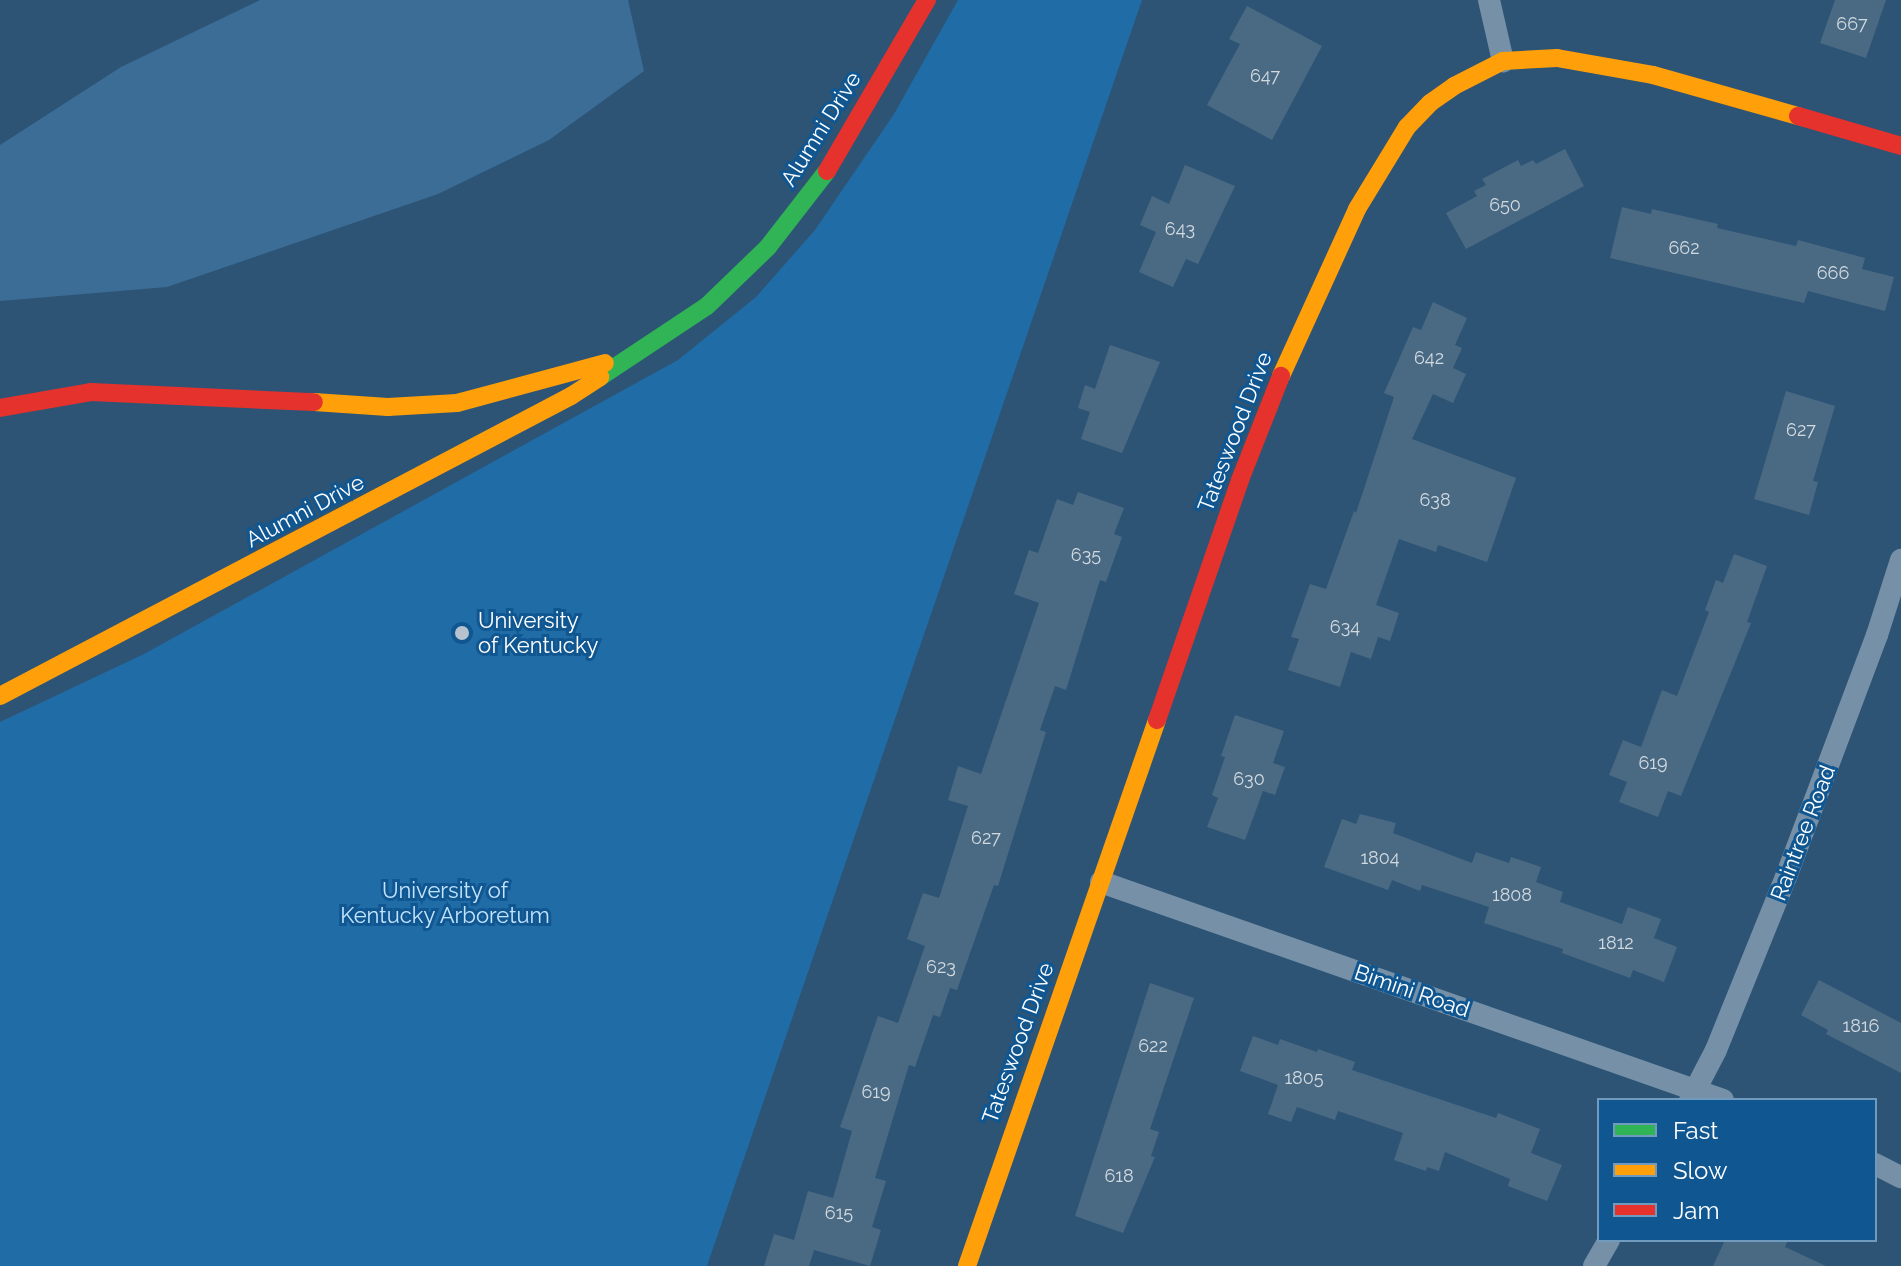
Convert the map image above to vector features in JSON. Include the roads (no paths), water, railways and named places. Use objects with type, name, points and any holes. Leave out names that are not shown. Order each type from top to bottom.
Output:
[{"type":"main road","name":"Alumni Drive","points":[[0,696],[571,396],[707,306],[768,247],[822,180],[927,0]]},
{"type":"main road","name":"Tateswood Drive","points":[[967,1266],[1240,480],[1280,378],[1357,209],[1389,151],[1430,103],[1454,86],[1503,61],[1557,58],[1604,64],[1901,146]]},
{"type":"main road","name":"Alumni Drive","points":[[0,408],[91,392],[169,393],[374,407],[457,403],[627,357]]},
{"type":"street","points":[[1489,0],[1503,61]]},
{"type":"street","name":"Raintree Road","points":[[1693,1095],[1716,1050],[1786,877],[1877,635],[1901,560]]},
{"type":"street","name":"Bimini Road","points":[[1101,882],[1693,1095]]},
{"type":"street","points":[[1877,1165],[1901,1177]]},
{"type":"street","points":[[1594,1266],[1608,1242]]},
{"type":"place","name":"University of Kentucky","points":[[462,633]]},
{"type":"park label","name":"University of Kentucky Arboretum","points":[[445,902]]}]
